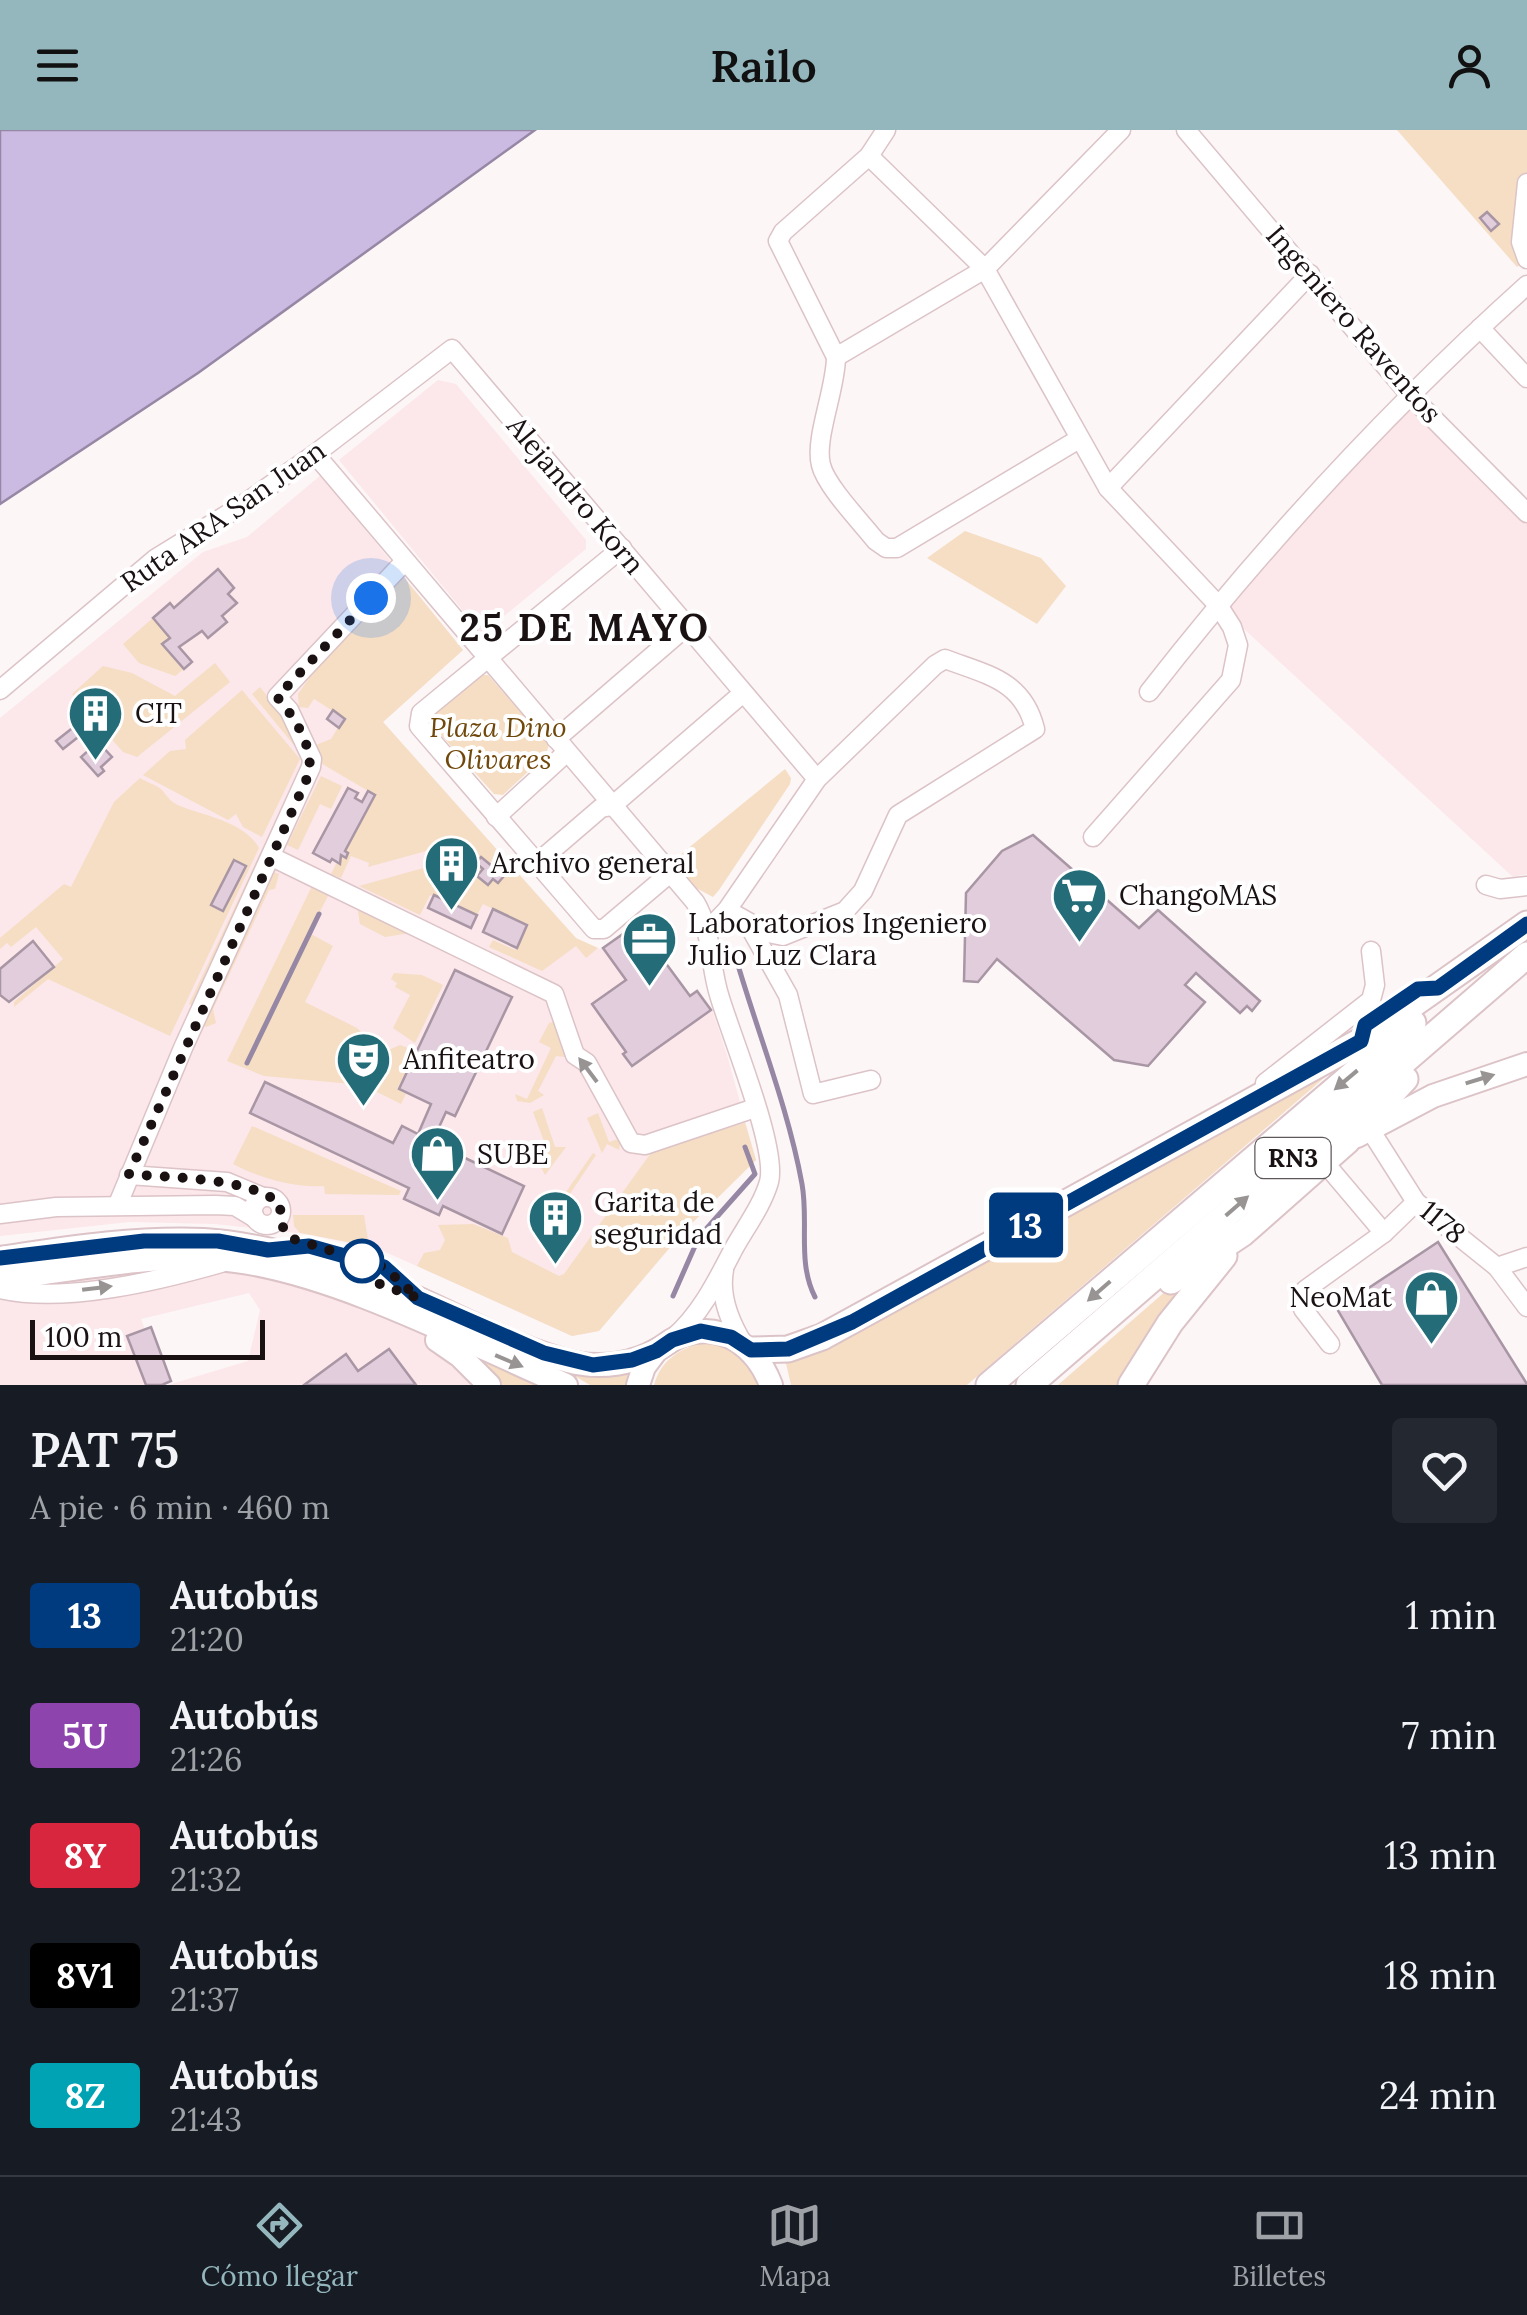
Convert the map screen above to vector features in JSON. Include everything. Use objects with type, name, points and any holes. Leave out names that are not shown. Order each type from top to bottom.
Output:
[{"type":"highway","points":[[748,1347],[788,1349],[822,1337],[1361,1041],[1527,925]]},
{"type":"highway","name":"RN3","points":[[989,1385],[1527,925]]},
{"type":"highway","name":"RN3","points":[[1030,1385],[1527,955]]},
{"type":"highway","points":[[1084,1340],[1243,1233],[1346,1142],[1502,976]]},
{"type":"highway","points":[[1130,1385],[1170,1322],[1243,1233]]},
{"type":"main road","points":[[1346,1142],[1433,1096],[1527,1064]]},
{"type":"main road","points":[[0,1258],[144,1241],[218,1241],[355,1294],[566,1385]]},
{"type":"main road","points":[[0,1279],[164,1259],[267,1258],[361,1277],[574,1362],[620,1364],[701,1331],[716,1332],[748,1347],[764,1367],[771,1385]]},
{"type":"main road","points":[[355,1294],[441,1343],[489,1385]]},
{"type":"main road","points":[[638,1385],[644,1367],[664,1345]]},
{"type":"street","points":[[886,130],[869,156],[778,241],[836,357],[836,377],[819,454],[822,470],[876,541],[886,548],[897,548],[1079,438]]},
{"type":"street","points":[[836,357],[985,268],[1120,130]]},
{"type":"street","name":"Ingeniero Raventos","points":[[1186,130],[1409,394],[1526,509]]},
{"type":"street","points":[[869,156],[985,268],[1108,488],[1218,605],[1238,645],[1230,680],[1093,836]]},
{"type":"street","points":[[1527,184],[1520,242],[1527,259]]},
{"type":"street","points":[[1108,488],[1310,274]]},
{"type":"street","points":[[1150,692],[1218,605],[1409,394],[1527,286]]},
{"type":"street","points":[[1480,328],[1527,378]]},
{"type":"street","name":"Ruta ARA San Juan","points":[[0,690],[155,559],[241,506],[452,349]]},
{"type":"street","name":"Alejandro Korn","points":[[452,349],[818,779]]},
{"type":"street","points":[[314,454],[695,902],[708,930],[714,980],[766,1144],[770,1176],[763,1197],[726,1265],[694,1316],[664,1345]]},
{"type":"street","points":[[622,548],[421,713],[419,726],[594,929],[604,929],[670,874]]},
{"type":"street","points":[[118,1204],[308,776],[312,759],[289,710],[277,697],[405,561]]},
{"type":"street","points":[[496,817],[561,746],[687,626]]},
{"type":"street","points":[[708,930],[727,910],[818,779],[935,666],[946,659],[1012,685],[1032,714],[1035,728],[898,814],[863,891],[845,911],[783,936],[768,934],[727,910]]},
{"type":"street","points":[[537,863],[600,808],[612,806],[743,693]]},
{"type":"street","points":[[272,856],[554,994],[575,1055],[588,1063],[631,1143],[645,1145],[755,1108]]},
{"type":"street","points":[[1486,885],[1500,889],[1527,886]]},
{"type":"street","points":[[746,921],[782,980],[812,1094],[871,1080]]},
{"type":"street","points":[[1200,1132],[1371,1000],[1375,984],[1372,951]]},
{"type":"street","name":"1178","points":[[1370,1128],[1416,1202],[1497,1267],[1527,1307]]},
{"type":"street","points":[[1324,1162],[1384,1233]]},
{"type":"street","points":[[129,1174],[236,1184],[276,1200],[290,1238],[384,1267],[418,1298]]},
{"type":"street","points":[[264,1197],[254,1206],[267,1258],[309,1246]]},
{"type":"street","points":[[1330,1344],[1303,1310],[1305,1290],[1384,1233],[1416,1202]]},
{"type":"street","points":[[0,1214],[118,1204],[226,1205],[271,1225],[280,1216]]},
{"type":"street","points":[[1497,1267],[1525,1256]]},
{"type":"street","points":[[0,1289],[47,1294],[151,1282],[231,1260]]},
{"type":"street","points":[[726,1265],[722,1280],[726,1303],[748,1347]]},
{"type":"shaded area","points":[[0,130],[535,130],[198,373],[0,504]]},
{"type":"shaded area","points":[[438,380],[456,384],[586,540],[586,549],[482,634],[339,460]]},
{"type":"shaded area","points":[[1409,394],[1527,513],[1527,874],[1513,877],[1218,605]]},
{"type":"shaded area","points":[[321,475],[463,650],[383,722],[576,939],[600,949],[651,913],[674,944],[661,955],[689,994],[698,989],[712,1009],[727,1055],[756,1160],[683,1232],[599,1331],[572,1336],[381,1250],[307,1234],[215,1224],[129,1222],[0,1236],[0,718],[203,552],[247,537]]},
{"type":"shaded area","points":[[163,1259],[355,1294],[441,1343],[489,1385],[168,1385],[248,1361],[260,1310],[249,1293],[141,1319],[165,1385],[0,1385],[0,1279]]},
{"type":"green space","points":[[1397,130],[1527,130],[1527,259],[1517,267]]},
{"type":"green space","points":[[965,531],[1041,558],[1066,586],[1037,624],[927,558]]},
{"type":"green space","points":[[402,575],[463,650],[383,722],[576,938],[598,948],[586,958],[576,946],[542,971],[489,947],[493,940],[515,950],[527,926],[483,904],[477,915],[430,895],[420,915],[359,886],[434,865],[430,850],[368,867],[369,863],[351,856],[341,878],[331,874],[341,855],[346,857],[345,851],[375,795],[319,762],[316,745],[331,739],[344,718],[314,699],[308,708],[299,707],[298,694]]},
{"type":"green space","points":[[153,618],[170,638],[163,645],[184,669],[175,676],[139,663],[123,644]]},
{"type":"green space","points":[[215,663],[230,682],[137,757],[123,752],[72,694],[103,666],[132,673],[175,696]]},
{"type":"green space","name":"Plaza Dino Olivares","points":[[478,675],[488,675],[549,744],[546,755],[503,795],[494,794],[432,725],[434,712]]},
{"type":"green space","points":[[260,687],[298,741],[293,744],[252,694]]},
{"type":"green space","points":[[242,690],[300,759],[262,837],[243,827],[236,814],[228,820],[143,775],[170,751],[186,749],[185,740]]},
{"type":"green space","points":[[305,758],[306,765],[195,1007],[189,1004]]},
{"type":"green space","points":[[785,769],[790,784],[719,890],[713,897],[694,887],[675,859]]},
{"type":"green space","points":[[321,776],[342,786],[331,809],[320,804],[298,850],[287,845]]},
{"type":"green space","points":[[140,778],[160,788],[177,804],[234,826],[259,848],[170,1036],[48,979],[14,1007],[14,1002],[63,959],[36,927],[11,947],[7,943],[0,949],[0,938],[64,884],[71,887],[114,802]]},
{"type":"green space","points":[[273,872],[279,874],[275,889],[269,890],[213,1009],[216,1023],[206,1027],[203,1025]]},
{"type":"green space","points":[[312,886],[329,894],[309,933],[333,946],[305,1002],[357,1028],[382,1053],[400,1045],[416,1051],[397,1089],[406,1094],[401,1104],[363,1085],[264,1076],[227,1061]]},
{"type":"green space","points":[[357,905],[410,933],[385,937],[360,924]]},
{"type":"green space","points":[[394,973],[422,975],[443,985],[415,1043],[393,1028],[410,995],[395,987],[397,983],[391,979]]},
{"type":"green space","points":[[553,1022],[557,1024],[565,1057],[556,1056],[538,1091],[544,1095],[530,1103],[517,1101],[515,1094],[527,1099],[551,1048],[539,1042]]},
{"type":"green space","points":[[1353,1053],[967,1385],[791,1385],[785,1359]]},
{"type":"green space","points":[[542,1108],[555,1147],[566,1147],[545,1175],[540,1165],[551,1160],[533,1112]]},
{"type":"green space","points":[[598,1113],[609,1142],[621,1138],[619,1150],[607,1144],[602,1153],[587,1118]]},
{"type":"green space","points":[[745,1123],[756,1160],[683,1232],[599,1331],[572,1336],[417,1266],[424,1253],[440,1250],[445,1240],[438,1225],[473,1224],[508,1238],[512,1252],[559,1276],[564,1274],[653,1150]]},
{"type":"green space","points":[[252,1126],[401,1191],[399,1195],[325,1194],[324,1186],[289,1184],[243,1169],[233,1164]]},
{"type":"green space","points":[[593,1153],[596,1155],[545,1231],[542,1226],[558,1191],[564,1195]]},
{"type":"green space","points":[[293,1215],[364,1215],[369,1246],[300,1233],[294,1226]]},
{"type":"green space","points":[[1206,1256],[1130,1385],[1058,1385]]},
{"type":"green space","points":[[701,1343],[723,1346],[738,1354],[762,1385],[654,1385],[671,1358]]},
{"type":"green space","points":[[455,1345],[544,1385],[496,1385]]},
{"type":"green space","points":[[629,1371],[625,1385],[590,1385],[573,1375],[609,1376]]},
{"type":"building","points":[[1487,212],[1499,224],[1491,231],[1480,218]]},
{"type":"building","points":[[218,569],[234,588],[228,594],[237,603],[222,616],[227,622],[208,638],[202,631],[179,647],[192,662],[184,669],[162,644],[170,638],[153,618],[170,603],[174,608]]},
{"type":"building","points":[[333,710],[345,719],[339,728],[327,719]]},
{"type":"building","points":[[80,722],[87,730],[63,749],[56,741]]},
{"type":"building","name":"CIT","points":[[98,742],[112,757],[98,776],[81,757]]},
{"type":"building","points":[[348,788],[358,793],[355,798],[362,802],[368,791],[375,795],[345,851],[346,858],[341,855],[340,864],[313,853]]},
{"type":"building","name":"ChangoMAS","points":[[1033,835],[1139,928],[1158,910],[1260,1001],[1252,1011],[1247,1006],[1240,1013],[1196,973],[1185,985],[1205,1002],[1148,1066],[1114,1060],[997,959],[978,982],[964,981],[966,893],[1002,851]]},
{"type":"building","points":[[481,857],[504,876],[498,883],[493,879],[488,885],[477,876],[483,869],[476,863]]},
{"type":"building","points":[[234,860],[246,866],[223,911],[211,905]]},
{"type":"building","name":"Archivo general","points":[[434,895],[477,915],[471,928],[428,908]]},
{"type":"building","points":[[493,909],[527,925],[517,948],[483,932]]},
{"type":"building","name":"Laboratorios Ingeniero Julio Luz Clara","points":[[651,914],[673,944],[659,954],[690,996],[697,991],[711,1010],[632,1066],[592,1004],[626,980],[603,948]]},
{"type":"building","points":[[33,941],[54,967],[9,1002],[0,995],[0,969]]},
{"type":"building","points":[[455,970],[512,997],[455,1116],[446,1112],[429,1149],[429,1158],[456,1170],[463,1157],[524,1186],[502,1234],[443,1206],[439,1215],[404,1199],[409,1188],[250,1113],[265,1082],[393,1143],[402,1126],[418,1134],[431,1104],[399,1089]]},
{"type":"building","name":"NeoMat","points":[[1438,1242],[1527,1385],[1382,1385],[1337,1309]]},
{"type":"building","points":[[151,1327],[171,1381],[162,1385],[146,1385],[127,1336]]},
{"type":"building","points":[[389,1349],[416,1385],[304,1385],[346,1354],[358,1371]]},
{"type":"waterway","points":[[247,1063],[319,914]]},
{"type":"waterway","points":[[735,955],[796,1155],[804,1198],[806,1270],[815,1297]]},
{"type":"waterway","points":[[673,1296],[699,1237],[755,1174],[745,1147]]},
{"type":"bus line","name":"13","points":[[0,1258],[112,1242],[199,1240],[268,1250],[309,1246],[384,1267],[418,1298],[544,1353],[574,1362],[620,1364],[701,1331],[731,1337],[751,1350],[788,1349],[852,1322],[1361,1041],[1365,1025],[1418,989],[1438,988],[1527,924]]},
{"type":"place","name":"CIT","points":[[96,762]]},
{"type":"place","name":"Archivo general","points":[[452,912]]},
{"type":"place","name":"ChangoMAS","points":[[1080,944]]},
{"type":"place","name":"Laboratorios Ingeniero Julio Luz Clara","points":[[649,988]]},
{"type":"place","name":"Anfiteatro","points":[[364,1108]]},
{"type":"place","name":"SUBE","points":[[438,1203]]},
{"type":"place","name":"Garita de seguridad","points":[[555,1267]]},
{"type":"place","name":"NeoMat","points":[[1431,1346]]},
{"type":"district","name":"25 DE MAYO","points":[[585,628]]},
{"type":"route","points":[[362,1261],[361,1277],[418,1298],[384,1267],[290,1238],[281,1224],[280,1204],[270,1197],[226,1182],[129,1174],[311,767],[312,759],[289,710],[277,697],[371,598]]}]
